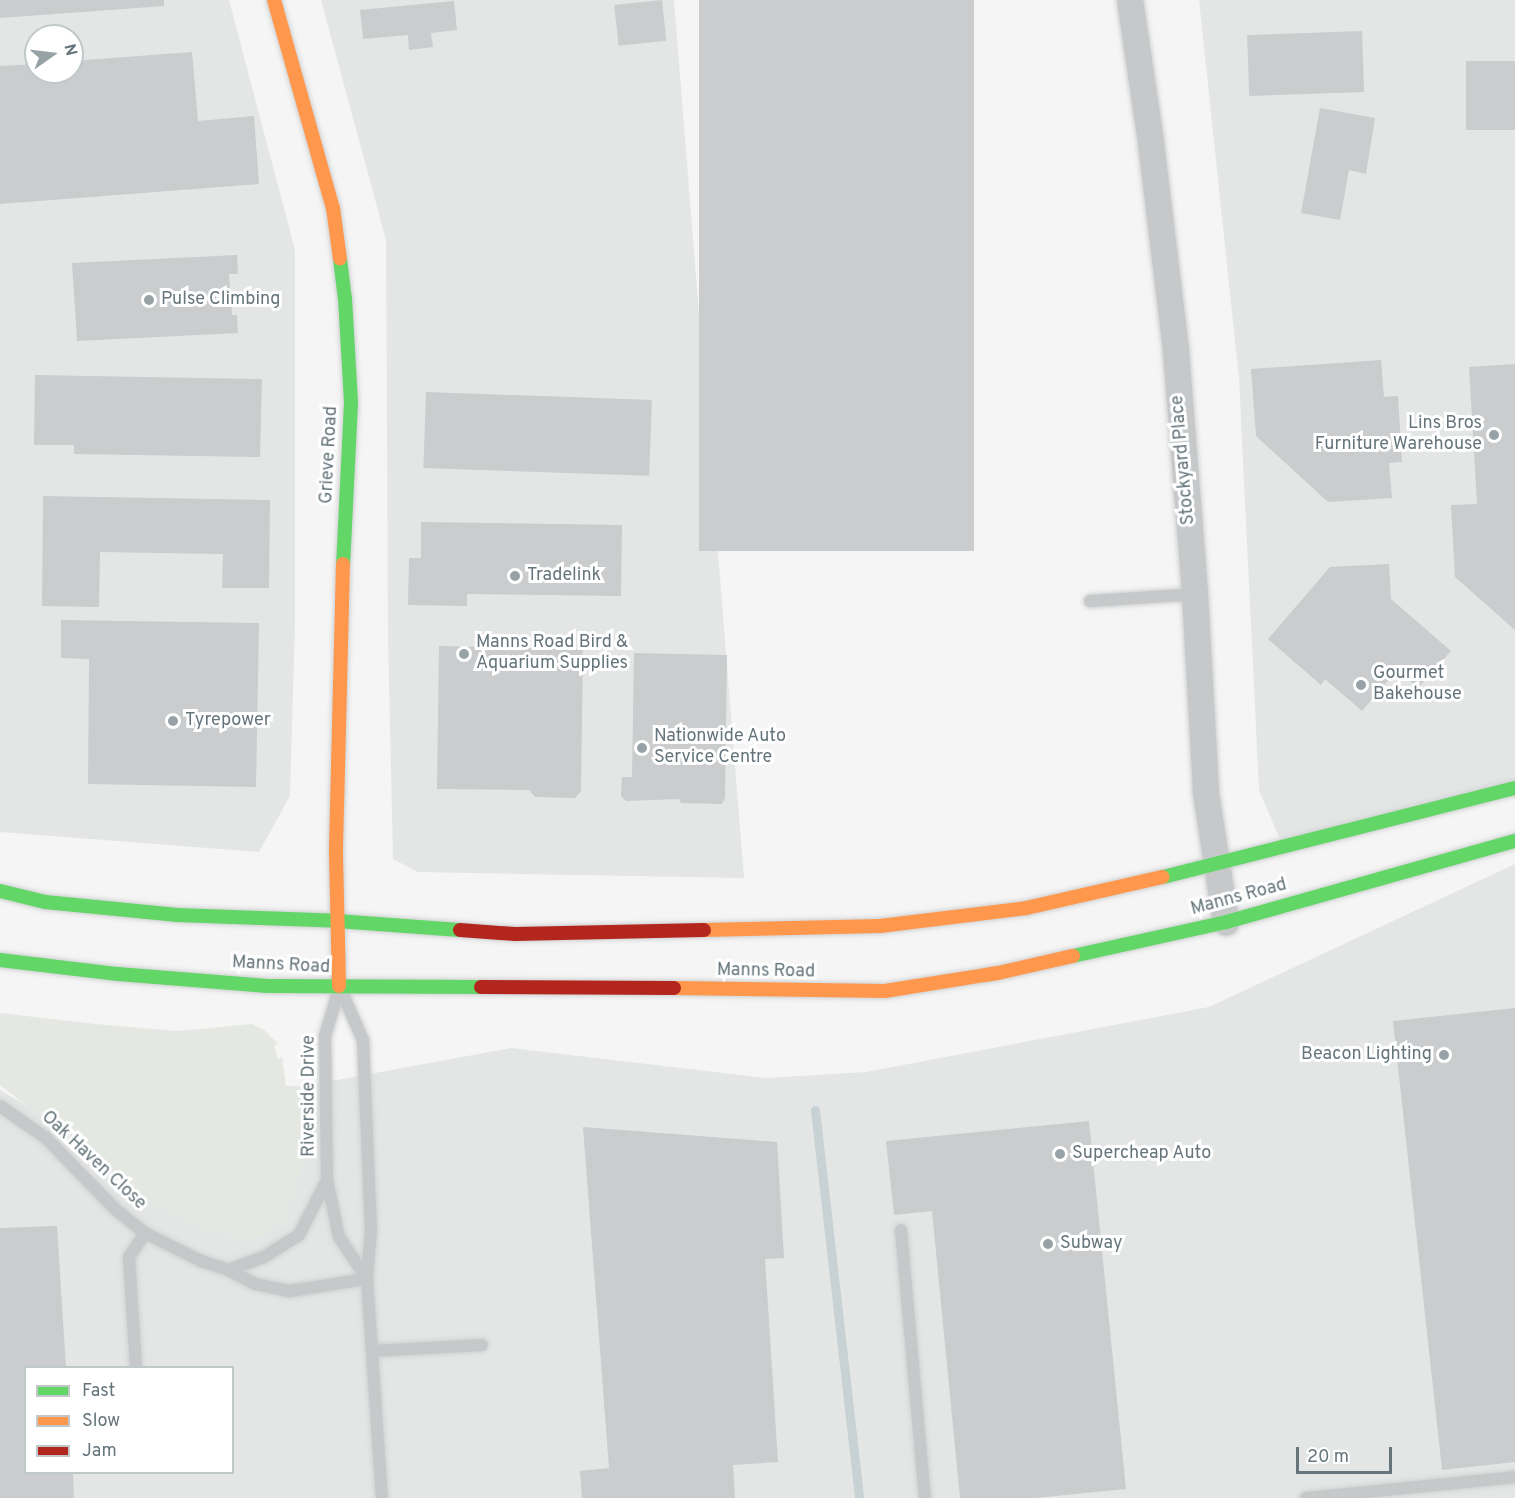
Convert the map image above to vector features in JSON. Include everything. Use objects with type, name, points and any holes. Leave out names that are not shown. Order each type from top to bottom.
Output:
[{"type":"main road","name":"Grieve Road","points":[[274,0],[333,208],[345,298],[351,403],[340,632],[337,921],[339,986]]},
{"type":"main road","name":"Manns Road","points":[[0,891],[45,902],[177,915],[337,921],[515,934],[880,926],[1026,908],[1217,865],[1515,788]]},
{"type":"main road","name":"Manns Road","points":[[0,960],[118,974],[268,986],[548,986],[885,991],[998,973],[1226,922],[1515,841]]},
{"type":"street","name":"Stockyard Place","points":[[1130,0],[1151,143],[1176,351],[1195,594],[1206,794],[1226,922]]},
{"type":"lane","points":[[1090,601],[1195,594]]},
{"type":"lane","name":"Riverside Drive","points":[[339,986],[325,1036],[327,1180],[339,1237],[367,1279]]},
{"type":"lane","name":"Riverside Drive","points":[[339,986],[363,1040],[372,1230],[367,1279],[382,1498]]},
{"type":"lane","name":"Oak Haven Close","points":[[0,1106],[46,1138],[115,1209],[145,1233],[201,1261],[228,1270],[256,1284],[290,1292],[367,1279]]},
{"type":"lane","points":[[228,1270],[264,1257],[299,1235],[327,1180]]},
{"type":"lane","points":[[901,1230],[925,1498]]},
{"type":"lane","points":[[136,1366],[129,1257],[145,1233]]},
{"type":"lane","points":[[372,1350],[482,1345]]},
{"type":"lane","points":[[1306,1498],[1515,1477]]},
{"type":"shaded area","points":[[0,0],[229,0],[295,250],[295,624],[290,796],[259,852],[0,832]]},
{"type":"shaded area","points":[[321,0],[674,0],[744,878],[418,872],[393,859],[388,637],[386,240]]},
{"type":"shaded area","points":[[1199,0],[1515,0],[1515,781],[1281,842],[1259,790],[1239,379]]},
{"type":"shaded area","points":[[1515,864],[1515,1498],[0,1498],[0,1090],[41,1114],[306,1139],[304,1086],[511,1048],[766,1078],[866,1072],[1209,1007]]},
{"type":"shaded area","points":[[0,1013],[178,1031],[252,1024],[263,1029],[278,1044],[274,1046],[278,1059],[282,1057],[286,1086],[304,1086],[306,1139],[297,1188],[285,1219],[266,1235],[244,1239],[207,1230],[154,1204],[0,1085]]},
{"type":"building","points":[[0,0],[164,0],[164,6],[0,18]]},
{"type":"building","points":[[662,0],[666,41],[619,46],[614,5]]},
{"type":"building","points":[[699,0],[974,0],[974,551],[699,551]]},
{"type":"building","points":[[454,1],[457,30],[431,33],[433,47],[409,50],[408,35],[363,39],[360,10]]},
{"type":"building","points":[[1362,31],[1364,92],[1249,96],[1247,35]]},
{"type":"building","points":[[192,52],[198,121],[254,116],[259,184],[0,204],[0,66],[24,65],[24,84],[84,84],[84,60]]},
{"type":"building","points":[[1466,61],[1515,61],[1515,130],[1466,130]]},
{"type":"building","points":[[1320,108],[1375,118],[1366,174],[1349,170],[1340,220],[1301,213]]},
{"type":"building","name":"Pulse Climbing","points":[[237,255],[238,274],[229,274],[232,315],[237,315],[238,333],[77,341],[72,263]]},
{"type":"building","points":[[1381,360],[1384,397],[1398,396],[1402,462],[1389,463],[1392,498],[1328,502],[1256,436],[1251,369]]},
{"type":"building","name":"Lins Bros Furniture Warehouse","points":[[1515,364],[1515,630],[1455,577],[1451,505],[1477,504],[1469,367]]},
{"type":"building","points":[[35,375],[262,379],[260,457],[74,454],[74,445],[34,445]]},
{"type":"building","points":[[426,392],[652,400],[649,476],[423,468]]},
{"type":"building","points":[[43,496],[270,500],[269,588],[222,588],[223,554],[100,552],[99,607],[42,606]]},
{"type":"building","name":"Tradelink","points":[[421,522],[622,525],[621,596],[467,594],[467,606],[408,605],[409,558],[421,558]]},
{"type":"building","points":[[1389,564],[1391,599],[1451,651],[1418,688],[1397,670],[1362,711],[1325,679],[1321,685],[1268,639],[1330,567]]},
{"type":"building","name":"Tyrepower","points":[[61,620],[259,623],[256,787],[88,784],[89,659],[61,658]]},
{"type":"building","points":[[439,646],[583,649],[581,791],[575,798],[535,797],[529,790],[437,789]]},
{"type":"building","points":[[634,653],[727,655],[725,798],[722,804],[681,803],[679,799],[626,801],[621,796],[622,777],[632,777]]},
{"type":"building","points":[[1515,1008],[1515,1462],[1442,1470],[1393,1021]]},
{"type":"building","points":[[1089,1121],[1126,1489],[1035,1498],[960,1498],[932,1211],[894,1215],[886,1141]]},
{"type":"building","points":[[583,1127],[777,1142],[784,1258],[765,1259],[778,1462],[733,1465],[735,1498],[582,1498],[580,1471],[609,1468]]},
{"type":"building","points":[[57,1226],[66,1366],[24,1366],[24,1474],[73,1474],[74,1498],[0,1498],[0,1228]]},
{"type":"waterway","points":[[815,1110],[859,1498]]},
{"type":"traffic: fast","points":[[340,259],[345,298],[351,403],[343,564]]},
{"type":"traffic: fast","points":[[1163,877],[1515,788]]},
{"type":"traffic: fast","points":[[1073,956],[1226,922],[1515,841]]},
{"type":"traffic: fast","points":[[0,891],[45,902],[177,915],[337,921],[460,930]]},
{"type":"traffic: fast","points":[[0,960],[118,974],[268,986],[481,987]]},
{"type":"traffic: slow","points":[[274,0],[333,208],[340,259]]},
{"type":"traffic: slow","points":[[339,986],[336,849],[343,564]]},
{"type":"traffic: slow","points":[[704,930],[880,926],[1026,908],[1163,877]]},
{"type":"traffic: slow","points":[[674,988],[885,991],[998,973],[1073,956]]},
{"type":"traffic: jam","points":[[460,930],[515,934],[704,930]]},
{"type":"traffic: jam","points":[[481,987],[674,988]]},
{"type":"place","name":"Pulse Climbing","points":[[149,300]]},
{"type":"place","name":"Lins Bros Furniture Warehouse","points":[[1494,435]]},
{"type":"place","name":"Tradelink","points":[[515,576]]},
{"type":"place","name":"Manns Road Bird & Aquarium Supplies","points":[[464,654]]},
{"type":"place","name":"Gourmet Bakehouse","points":[[1361,685]]},
{"type":"place","name":"Tyrepower","points":[[173,721]]},
{"type":"place","name":"Nationwide Auto Service Centre","points":[[642,748]]},
{"type":"place","name":"Beacon Lighting","points":[[1444,1055]]},
{"type":"place","name":"Supercheap Auto","points":[[1060,1154]]},
{"type":"place","name":"Subway","points":[[1048,1244]]}]
